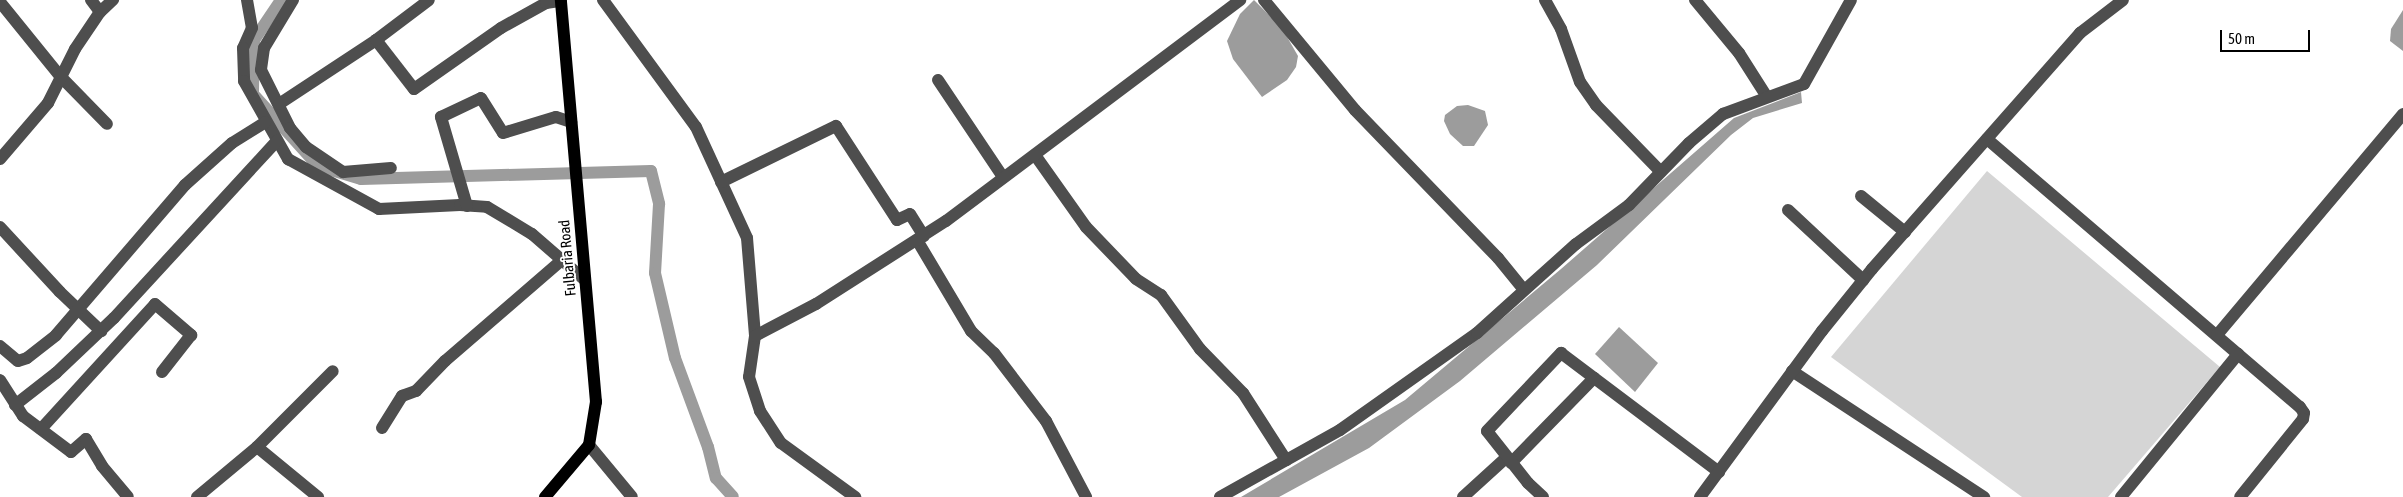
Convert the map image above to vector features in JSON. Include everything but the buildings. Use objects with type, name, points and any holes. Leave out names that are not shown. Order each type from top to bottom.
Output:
[{"type":"main road","name":"Fulbaria Road","points":[[561,1],[596,402],[589,445]]},
{"type":"main road","points":[[545,497],[589,445]]},
{"type":"street","points":[[90,0],[100,12]]},
{"type":"street","points":[[0,159],[48,103],[60,76],[100,12],[113,0]]},
{"type":"street","points":[[246,0],[252,28],[243,48],[244,82],[265,122],[288,159],[379,210],[467,206],[487,207],[563,259],[585,280]]},
{"type":"street","points":[[293,0],[276,25],[263,55],[263,75],[290,128],[327,163],[343,172],[391,168]]},
{"type":"street","points":[[279,104],[376,40],[429,0]]},
{"type":"street","points":[[755,336],[816,304],[920,238],[1035,155],[1240,0]]},
{"type":"street","points":[[1264,0],[1355,110],[1498,258],[1524,290]]},
{"type":"street","points":[[1545,0],[1561,29],[1580,82],[1596,105],[1661,172]]},
{"type":"street","points":[[1696,0],[1739,53],[1767,97]]},
{"type":"street","points":[[1220,497],[1340,430],[1469,339],[1576,244],[1629,205],[1723,114],[1804,84],[1851,0]]},
{"type":"street","points":[[1700,497],[1792,371],[1863,280],[2080,34],[2124,0]]},
{"type":"street","points":[[376,40],[414,89],[501,28],[546,3],[561,1]]},
{"type":"street","points":[[0,2],[60,76],[107,124]]},
{"type":"street","points":[[611,2],[696,127],[747,238],[755,336],[749,377],[760,411],[782,443],[855,497]]},
{"type":"street","points":[[938,80],[1003,177]]},
{"type":"street","points":[[467,206],[441,117],[480,98],[503,132],[556,117],[571,122]]},
{"type":"street","points":[[2217,336],[2403,114]]},
{"type":"street","points":[[0,346],[18,361],[27,358],[56,335],[185,185],[232,143],[265,122]]},
{"type":"street","points":[[721,182],[836,126],[898,220],[910,214],[920,238],[971,331],[994,353],[1046,421],[1086,497]]},
{"type":"street","points":[[1987,139],[2304,413],[2240,497]]},
{"type":"street","points":[[15,405],[56,373],[101,331],[277,141]]},
{"type":"street","points":[[1035,155],[1086,227],[1136,279],[1160,295],[1200,349],[1243,393],[1286,460]]},
{"type":"street","points":[[1861,196],[1904,232]]},
{"type":"street","points":[[1788,210],[1863,280]]},
{"type":"street","points":[[0,227],[78,310],[101,331]]},
{"type":"street","points":[[382,428],[402,396],[416,391],[445,361],[563,259]]},
{"type":"street","points":[[41,429],[155,304],[191,335],[162,372]]},
{"type":"street","points":[[1543,497],[1509,460],[1487,431],[1561,353],[1719,472]]},
{"type":"street","points":[[2121,497],[2238,354]]},
{"type":"street","points":[[197,497],[257,447],[332,371]]},
{"type":"street","points":[[1792,371],[1984,497]]},
{"type":"street","points":[[1464,497],[1509,460],[1594,378]]},
{"type":"street","points":[[0,380],[15,405],[41,429],[72,453],[86,439],[102,466],[128,497]]},
{"type":"street","points":[[589,445],[632,497]]},
{"type":"street","points":[[257,447],[318,497]]},
{"type":"shaded area","points":[[1254,0],[1282,28],[1298,56],[1296,67],[1287,80],[1262,97],[1233,59],[1227,41],[1240,14]]},
{"type":"shaded area","points":[[2403,10],[2403,51],[2390,41],[2391,29]]},
{"type":"shaded area","points":[[1801,92],[1802,103],[1753,118],[1731,135],[1597,265],[1460,381],[1369,448],[1279,497],[1241,497],[1405,400],[1561,269],[1734,118]]},
{"type":"shaded area","points":[[1468,105],[1485,111],[1488,125],[1474,146],[1463,146],[1450,134],[1444,121],[1445,115],[1457,106]]},
{"type":"shaded area","points":[[1987,171],[2220,367],[2108,497],[2022,497],[1831,357]]},
{"type":"shaded area","points":[[1619,327],[1658,363],[1635,392],[1595,354]]},
{"type":"waterway","points":[[281,0],[254,40],[253,94],[318,166],[361,179],[651,171],[659,204],[655,273],[675,358],[708,447],[716,478],[733,497]]}]
